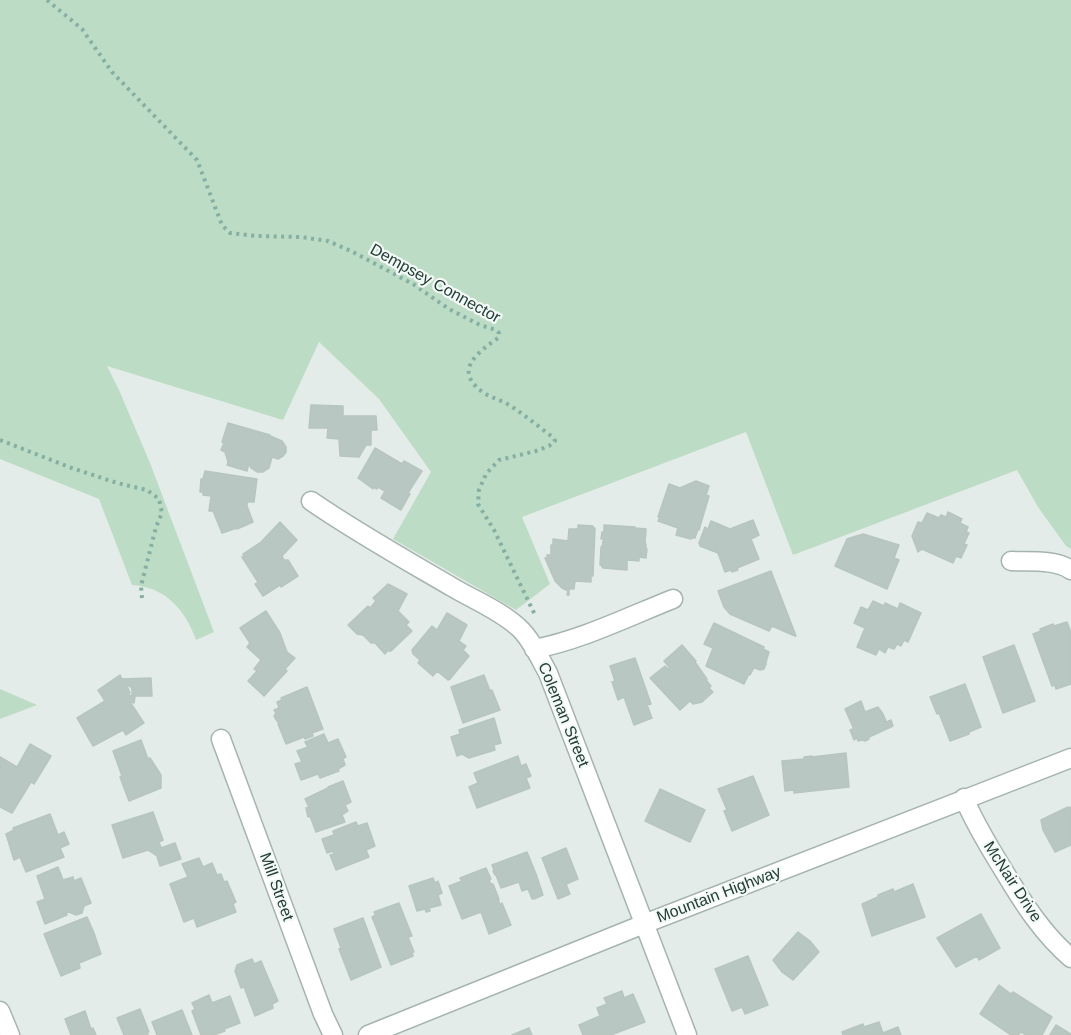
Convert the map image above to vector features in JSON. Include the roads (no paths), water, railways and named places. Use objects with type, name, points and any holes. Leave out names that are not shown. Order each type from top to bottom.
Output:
[{"type":"street","name":"Coleman Street","points":[[311,501],[359,533],[501,615],[520,628],[540,648],[687,1035]]},
{"type":"street","points":[[1011,561],[1048,562],[1071,570]]},
{"type":"street","points":[[540,648],[579,636],[673,599]]},
{"type":"street","name":"Mill Street","points":[[221,739],[333,1035]]},
{"type":"street","name":"Mountain Highway","points":[[368,1035],[644,924],[1071,758]]},
{"type":"street","name":"McNair Drive","points":[[964,798],[988,845],[1027,908],[1050,938],[1071,958]]},
{"type":"street","points":[[0,1011],[10,1035]]}]
